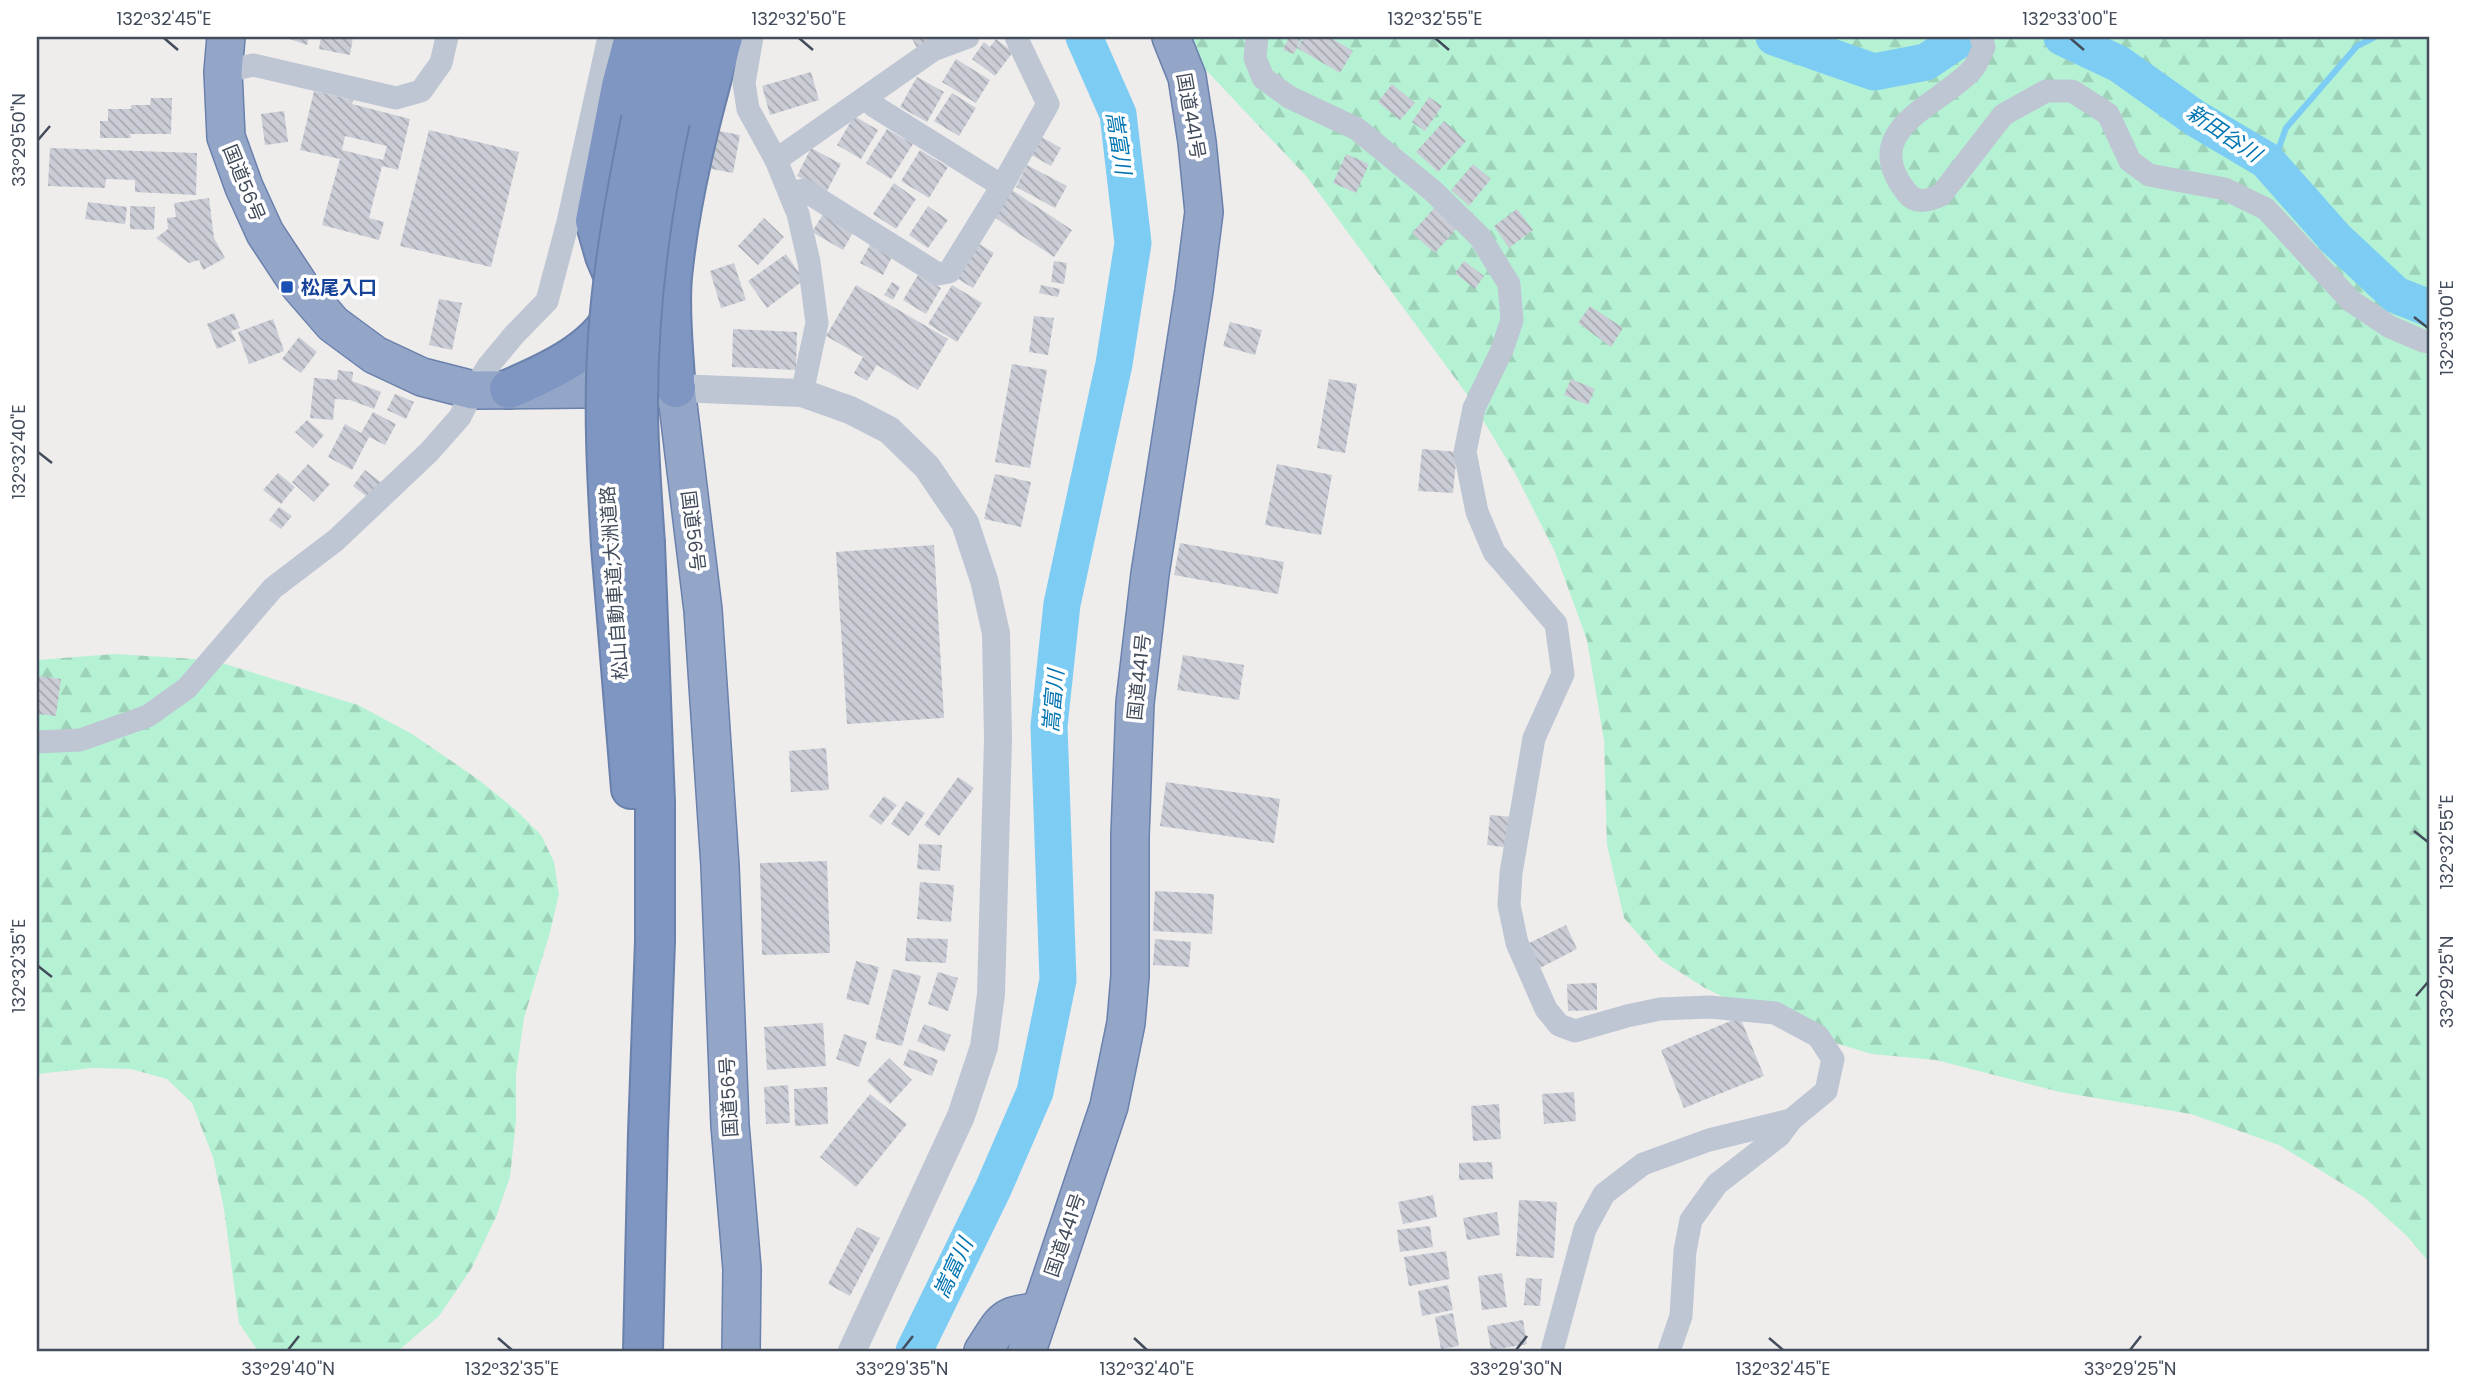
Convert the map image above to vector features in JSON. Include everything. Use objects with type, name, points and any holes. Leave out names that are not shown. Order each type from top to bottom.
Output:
[{"type":"highway","points":[[634,37],[621,86],[595,221],[605,257],[620,294],[676,387]]},
{"type":"highway","name":"松山自動車道;大洲道路","points":[[643,1351],[655,941],[655,830],[628,545],[640,341],[655,191],[655,120],[663,37]]},
{"type":"highway","name":"松山自動車道;大洲道路","points":[[655,120],[695,37]]},
{"type":"highway","points":[[676,387],[671,324],[672,278],[686,184],[700,117],[723,37]]},
{"type":"highway","name":"国道441号","points":[[1027,1351],[1109,1106],[1126,1023],[1130,976],[1130,836],[1135,704],[1150,574],[1204,212],[1187,77],[1171,37]]},
{"type":"highway","name":"国道56号","points":[[225,54],[226,137],[239,175],[265,233],[300,286],[333,324],[375,355],[422,377],[491,390],[676,387],[703,611],[716,812],[730,1125],[742,1269],[741,1351]]},
{"type":"highway","points":[[491,390],[551,371],[593,342],[616,312],[620,294]]},
{"type":"highway","points":[[983,1351],[1003,1320],[1015,1314],[1039,1312]]},
{"type":"street","points":[[225,54],[253,65],[396,97],[421,91],[441,63],[447,37]]},
{"type":"street","points":[[37,742],[80,740],[148,716],[187,688],[272,588],[337,540],[429,452],[460,416],[491,390],[513,335],[547,301],[568,222],[609,37]]},
{"type":"street","points":[[752,37],[744,83],[748,109],[776,160],[799,214],[809,262],[817,323],[802,393]]},
{"type":"street","points":[[776,160],[933,50],[968,37]]},
{"type":"street","points":[[790,193],[804,190],[938,274],[950,272],[1048,104],[1016,37]]},
{"type":"street","points":[[1257,37],[1255,58],[1263,78],[1289,97],[1357,129],[1433,191],[1480,237],[1509,284],[1512,320],[1502,350],[1474,408],[1465,452],[1477,512],[1494,552],[1556,624],[1563,674],[1534,738],[1511,873],[1509,905],[1517,943],[1546,1009],[1559,1025],[1575,1031],[1660,1009],[1710,1007],[1775,1013],[1818,1036],[1833,1059],[1826,1091],[1791,1120],[1779,1136],[1717,1184],[1691,1220],[1685,1251],[1681,1315],[1669,1351]]},
{"type":"street","points":[[1981,37],[1984,47],[1972,70],[1921,108],[1900,130],[1889,154],[1893,173],[1909,197],[1926,201],[1941,195],[2003,115],[2046,91],[2072,91],[2109,114],[2130,161],[2149,175],[2225,188],[2266,209],[2351,301],[2390,327],[2429,342]]},
{"type":"street","points":[[866,98],[874,106],[1002,186]]},
{"type":"street","points":[[676,387],[802,393],[850,410],[889,430],[927,467],[965,523],[984,580],[996,633],[997,779],[991,994],[984,1047],[961,1116],[852,1351]]},
{"type":"street","points":[[1552,1351],[1585,1229],[1604,1194],[1643,1164],[1709,1140],[1791,1120]]},
{"type":"green space","points":[[1175,37],[2429,37],[2429,1262],[2407,1236],[2364,1197],[2279,1145],[2191,1114],[2060,1092],[1936,1060],[1872,1054],[1791,1030],[1705,988],[1661,960],[1624,918],[1607,845],[1604,740],[1587,640],[1555,552],[1515,473],[1469,397],[1307,177]]},
{"type":"green space","points":[[115,654],[212,660],[358,705],[412,734],[479,780],[541,835],[554,862],[559,894],[524,1018],[516,1075],[516,1120],[510,1177],[496,1217],[471,1269],[439,1316],[398,1351],[258,1351],[239,1323],[224,1209],[213,1157],[192,1103],[167,1079],[131,1069],[93,1068],[37,1074],[37,660]]},
{"type":"building","points":[[284,37],[309,37],[307,45]]},
{"type":"building","points":[[321,37],[353,37],[350,55],[319,49]]},
{"type":"building","points":[[911,37],[937,37],[917,48]]},
{"type":"building","points":[[1289,37],[1302,37],[1294,54],[1283,50]]},
{"type":"building","points":[[1304,37],[1330,37],[1353,51],[1340,73],[1297,48]]},
{"type":"building","points":[[996,39],[1013,52],[995,76],[972,59],[984,42],[990,47]]},
{"type":"building","points":[[956,59],[990,80],[976,103],[942,82]]},
{"type":"building","points":[[811,72],[819,100],[770,115],[762,86]]},
{"type":"building","points":[[917,77],[944,92],[927,122],[900,107]]},
{"type":"building","points":[[1392,84],[1415,103],[1400,120],[1378,102]]},
{"type":"building","points":[[314,91],[353,100],[352,104],[410,119],[398,170],[382,166],[369,218],[384,222],[379,240],[322,225],[340,159],[300,150]],"holes":[[[345,136],[387,146],[383,160],[342,150]]]},
{"type":"building","points":[[952,93],[976,108],[959,136],[934,121]]},
{"type":"building","points":[[1429,97],[1442,106],[1425,131],[1412,122]]},
{"type":"building","points":[[151,98],[172,98],[171,134],[130,134],[131,138],[100,138],[100,121],[108,121],[108,109],[131,109],[131,105],[150,105]]},
{"type":"building","points":[[284,111],[288,142],[265,145],[261,114]]},
{"type":"building","points":[[854,116],[878,130],[861,159],[837,145]]},
{"type":"building","points":[[1444,121],[1466,141],[1438,172],[1416,152]]},
{"type":"building","points":[[887,129],[913,144],[891,179],[866,163]]},
{"type":"building","points":[[429,130],[519,152],[491,267],[400,246]]},
{"type":"building","points":[[714,130],[740,135],[733,173],[707,168]]},
{"type":"building","points":[[1038,135],[1061,148],[1051,166],[1028,153]]},
{"type":"building","points":[[50,148],[197,153],[196,195],[135,192],[135,180],[106,179],[105,188],[48,186]]},
{"type":"building","points":[[811,148],[841,164],[827,191],[797,176]]},
{"type":"building","points":[[920,150],[948,167],[929,198],[901,181]]},
{"type":"building","points":[[1346,154],[1369,164],[1356,193],[1333,183]]},
{"type":"building","points":[[1473,164],[1491,179],[1469,206],[1451,190]]},
{"type":"building","points":[[1027,165],[1067,186],[1055,208],[1016,187]]},
{"type":"building","points":[[894,183],[916,199],[896,229],[873,214]]},
{"type":"building","points":[[1012,190],[1072,230],[1054,257],[994,217]]},
{"type":"building","points":[[209,198],[214,238],[225,258],[203,270],[199,260],[189,263],[156,238],[168,229],[167,218],[176,217],[174,203]]},
{"type":"building","points":[[88,202],[127,207],[125,224],[85,219]]},
{"type":"building","points":[[130,206],[155,207],[154,230],[130,229]]},
{"type":"building","points":[[928,206],[948,220],[928,248],[909,235]]},
{"type":"building","points":[[1435,207],[1458,227],[1435,253],[1412,233]]},
{"type":"building","points":[[1517,209],[1533,230],[1509,248],[1494,226]]},
{"type":"building","points":[[825,211],[855,229],[843,250],[812,232]]},
{"type":"building","points":[[764,218],[784,237],[758,265],[738,246]]},
{"type":"building","points":[[871,243],[893,255],[883,275],[860,263]]},
{"type":"building","points":[[979,244],[994,253],[973,288],[958,279]]},
{"type":"building","points":[[786,254],[804,280],[767,308],[748,281]]},
{"type":"building","points":[[1054,261],[1067,263],[1064,284],[1051,282]]},
{"type":"building","points":[[1464,261],[1484,276],[1475,289],[1455,273]]},
{"type":"building","points":[[734,263],[746,300],[721,308],[710,271]]},
{"type":"building","points":[[918,275],[941,288],[926,314],[903,300]]},
{"type":"building","points":[[892,282],[900,287],[893,300],[884,295]]},
{"type":"building","points":[[856,285],[948,339],[918,390],[877,365],[867,381],[854,373],[863,357],[826,336]]},
{"type":"building","points":[[952,285],[982,303],[957,342],[928,324]]},
{"type":"building","points":[[1041,285],[1060,289],[1058,297],[1039,293]]},
{"type":"building","points":[[439,299],[462,303],[452,350],[429,345]]},
{"type":"building","points":[[1590,306],[1623,328],[1611,347],[1578,323]]},
{"type":"building","points":[[234,313],[240,328],[231,331],[236,341],[217,349],[207,324]]},
{"type":"building","points":[[1034,316],[1054,318],[1048,355],[1029,352]]},
{"type":"building","points":[[273,319],[284,351],[249,364],[238,332]]},
{"type":"building","points":[[1230,322],[1262,330],[1255,355],[1223,346]]},
{"type":"building","points":[[733,329],[797,332],[796,370],[732,367]]},
{"type":"building","points":[[299,337],[317,352],[301,373],[282,359]]},
{"type":"building","points":[[1012,364],[1047,370],[1030,468],[995,462]]},
{"type":"building","points":[[338,370],[353,372],[352,381],[381,392],[374,409],[350,400],[335,399],[333,420],[310,418],[314,378],[337,380]]},
{"type":"building","points":[[1329,379],[1357,384],[1345,453],[1317,448]]},
{"type":"building","points":[[1571,379],[1595,389],[1588,405],[1564,395]]},
{"type":"building","points":[[395,394],[414,402],[406,419],[387,410]]},
{"type":"building","points":[[373,412],[396,424],[385,445],[369,437],[352,470],[328,457],[345,424],[361,433]]},
{"type":"building","points":[[307,420],[324,435],[313,448],[295,432]]},
{"type":"building","points":[[1422,449],[1457,452],[1453,493],[1418,491]]},
{"type":"building","points":[[308,464],[330,484],[314,502],[292,482]]},
{"type":"building","points":[[1277,464],[1332,475],[1321,535],[1265,525]]},
{"type":"building","points":[[365,470],[382,483],[370,499],[353,486]]},
{"type":"building","points":[[278,473],[295,487],[281,504],[263,490]]},
{"type":"building","points":[[995,474],[1031,482],[1021,527],[984,519]]},
{"type":"building","points":[[279,507],[292,516],[281,529],[269,520]]},
{"type":"building","points":[[1180,543],[1284,562],[1278,594],[1174,575]]},
{"type":"building","points":[[934,545],[944,718],[847,724],[836,552]]},
{"type":"building","points":[[1183,655],[1244,665],[1239,700],[1177,690]]},
{"type":"building","points":[[38,676],[61,679],[56,716],[37,714]]},
{"type":"building","points":[[826,748],[829,790],[791,792],[789,751]]},
{"type":"building","points":[[958,777],[974,788],[939,836],[924,825]]},
{"type":"building","points":[[1166,782],[1280,799],[1274,843],[1160,826]]},
{"type":"building","points":[[884,796],[897,805],[881,825],[869,816]]},
{"type":"building","points":[[906,801],[925,813],[909,836],[891,824]]},
{"type":"building","points":[[1490,815],[1513,817],[1511,848],[1487,845]]},
{"type":"building","points":[[919,844],[942,845],[940,871],[917,869]]},
{"type":"building","points":[[827,861],[830,953],[762,955],[760,863]]},
{"type":"building","points":[[920,882],[954,885],[951,922],[917,919]]},
{"type":"building","points":[[1155,891],[1214,894],[1212,934],[1153,931]]},
{"type":"building","points":[[1566,925],[1577,949],[1540,968],[1527,944]]},
{"type":"building","points":[[907,938],[948,939],[946,963],[905,961]]},
{"type":"building","points":[[1155,939],[1191,942],[1189,967],[1153,965]]},
{"type":"building","points":[[856,961],[879,967],[869,1005],[846,999]]},
{"type":"building","points":[[893,969],[921,976],[902,1046],[875,1039]]},
{"type":"building","points":[[938,972],[958,978],[948,1011],[928,1004]]},
{"type":"building","points":[[1597,983],[1597,1010],[1568,1011],[1567,984]]},
{"type":"building","points":[[1740,1017],[1764,1076],[1684,1108],[1661,1050]]},
{"type":"building","points":[[823,1023],[826,1066],[767,1070],[764,1027]]},
{"type":"building","points":[[924,1024],[951,1035],[944,1052],[917,1041]]},
{"type":"building","points":[[844,1034],[867,1042],[859,1067],[836,1059]]},
{"type":"building","points":[[909,1049],[938,1060],[932,1076],[903,1065]]},
{"type":"building","points":[[889,1058],[912,1080],[890,1104],[867,1081]]},
{"type":"building","points":[[788,1085],[790,1123],[766,1124],[764,1087]]},
{"type":"building","points":[[827,1087],[828,1124],[795,1126],[794,1089]]},
{"type":"building","points":[[1574,1092],[1576,1121],[1544,1124],[1542,1094]]},
{"type":"building","points":[[870,1094],[907,1124],[856,1187],[820,1157]]},
{"type":"building","points":[[1499,1104],[1501,1139],[1473,1141],[1471,1106]]},
{"type":"building","points":[[1492,1162],[1493,1179],[1459,1180],[1459,1163]]},
{"type":"building","points":[[1433,1195],[1437,1217],[1403,1224],[1398,1202]]},
{"type":"building","points":[[1519,1200],[1557,1202],[1554,1258],[1516,1256]]},
{"type":"building","points":[[1497,1212],[1500,1235],[1467,1240],[1463,1218]]},
{"type":"building","points":[[1430,1226],[1433,1247],[1400,1252],[1397,1230]]},
{"type":"building","points":[[857,1227],[880,1238],[850,1296],[828,1284]]},
{"type":"building","points":[[1446,1251],[1450,1279],[1409,1286],[1404,1257]]},
{"type":"building","points":[[1502,1273],[1507,1307],[1482,1310],[1478,1276]]},
{"type":"building","points":[[1526,1278],[1542,1279],[1540,1306],[1524,1305]]},
{"type":"building","points":[[1448,1285],[1453,1310],[1422,1316],[1418,1291]]},
{"type":"building","points":[[1453,1313],[1459,1346],[1441,1349],[1435,1317]]},
{"type":"building","points":[[1523,1320],[1527,1344],[1491,1350],[1487,1326]]},
{"type":"waterway","name":"嵩富川","points":[[914,1351],[993,1189],[1035,1092],[1058,980],[1049,726],[1062,604],[1114,364],[1133,243],[1118,114],[1084,37]]},
{"type":"waterway","name":"新田谷川","points":[[1774,37],[1874,72],[1926,62],[1963,37]]},
{"type":"waterway","name":"新田谷川","points":[[2062,37],[2119,64],[2195,118],[2266,160],[2336,239],[2396,295],[2429,308]]},
{"type":"waterway","points":[[2272,167],[2286,128],[2357,46],[2375,37]]},
{"type":"place","name":"松尾入口","points":[[287,287]]}]
